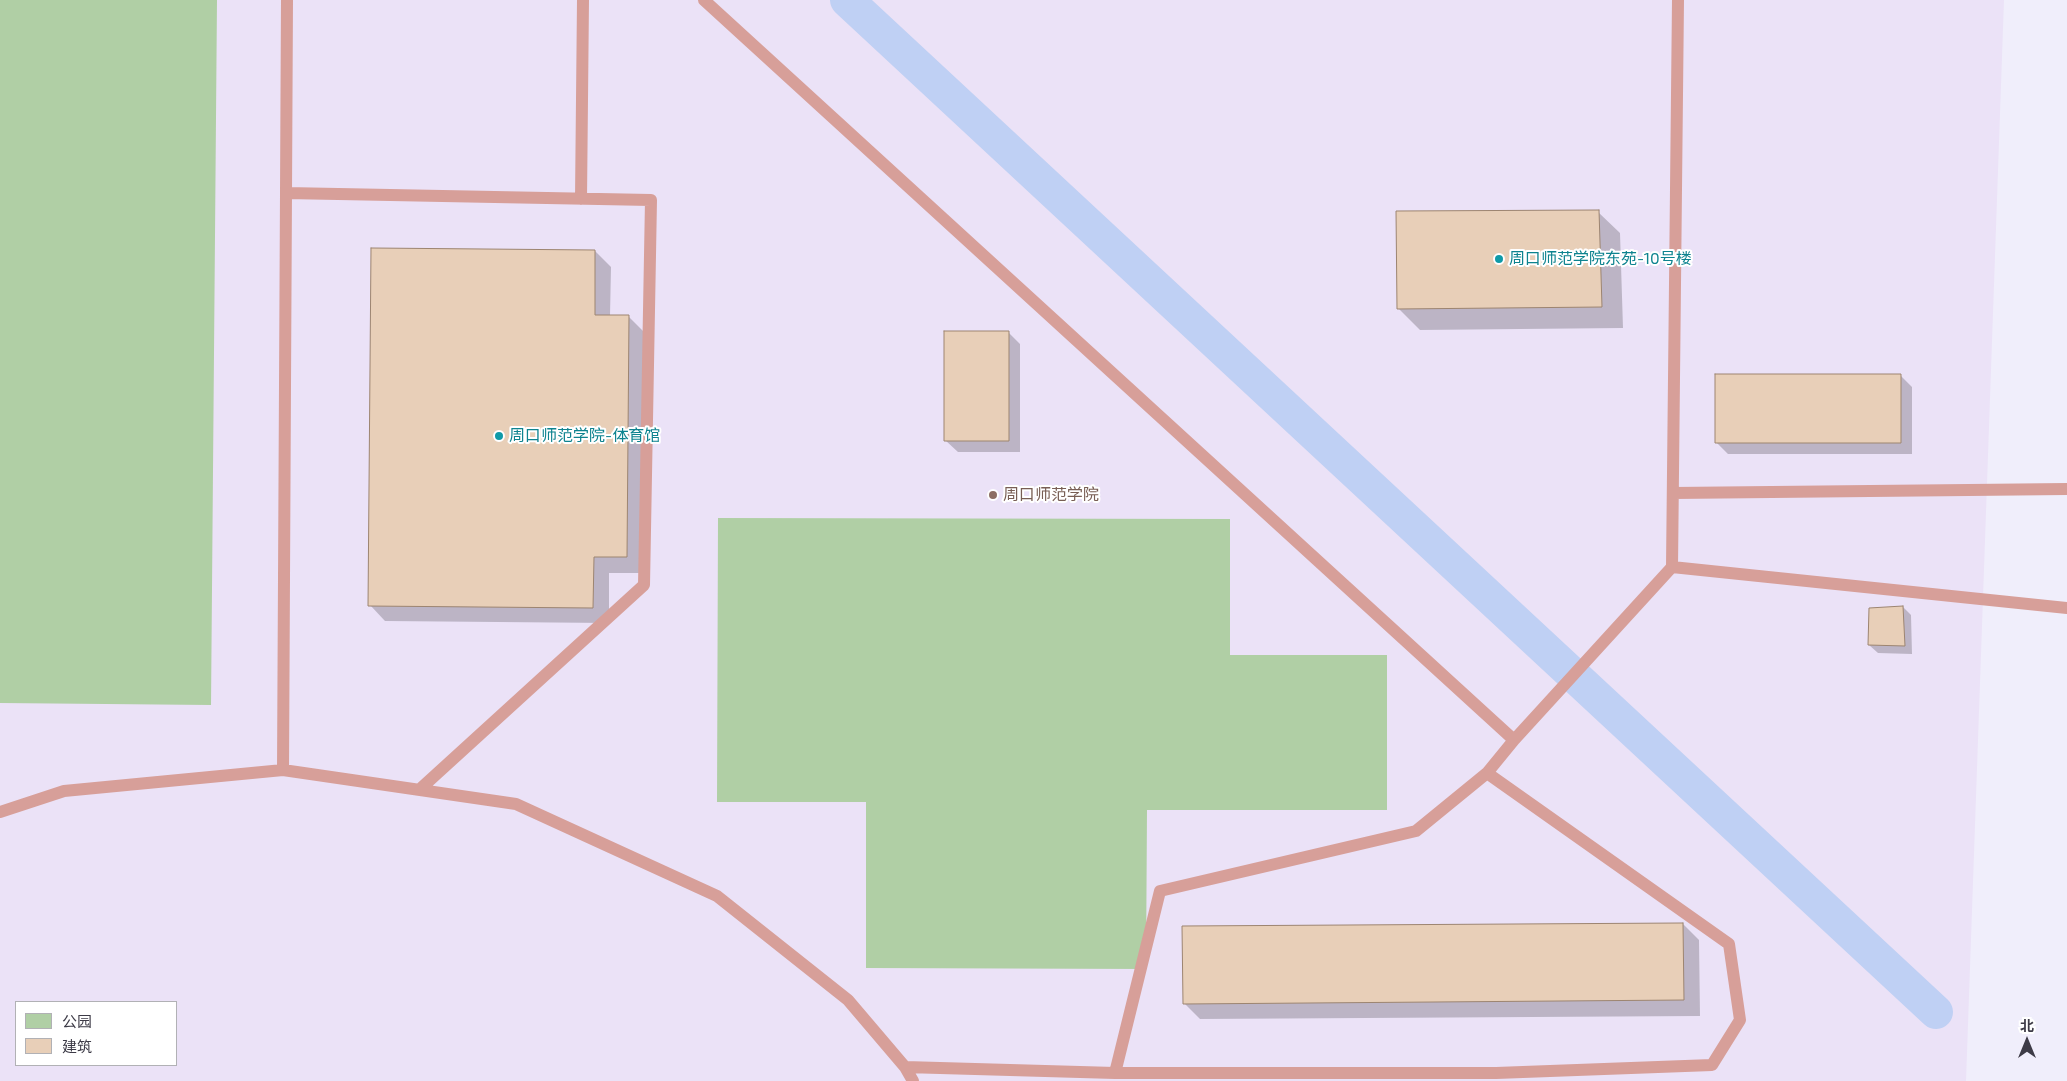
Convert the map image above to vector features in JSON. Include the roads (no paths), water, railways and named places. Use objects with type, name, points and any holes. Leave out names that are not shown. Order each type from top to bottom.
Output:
[{"type":"lane","points":[[284,770],[287,0]]},
{"type":"lane","points":[[581,199],[583,0]]},
{"type":"lane","points":[[704,0],[1514,740]]},
{"type":"lane","points":[[1115,1073],[1160,892],[1416,831],[1487,773],[1514,740],[1672,567],[1678,0]]},
{"type":"lane","points":[[286,193],[651,200],[644,585],[419,790]]},
{"type":"lane","points":[[1673,493],[2067,489]]},
{"type":"lane","points":[[1672,567],[2067,608]]},
{"type":"lane","points":[[0,812],[64,791],[284,770],[516,804],[717,896],[848,1000],[905,1067],[913,1081]]},
{"type":"lane","points":[[905,1067],[1115,1073],[1496,1077],[1712,1065],[1740,1020],[1729,944],[1487,773]]},
{"type":"waterway","points":[[847,0],[1936,1012]]},
{"type":"place","name":"周口师范学院东苑-10号楼","points":[[1499,259]]},
{"type":"place","name":"周口师范学院-体育馆","points":[[499,436]]},
{"type":"place","name":"周口师范学院","points":[[993,495]]}]
